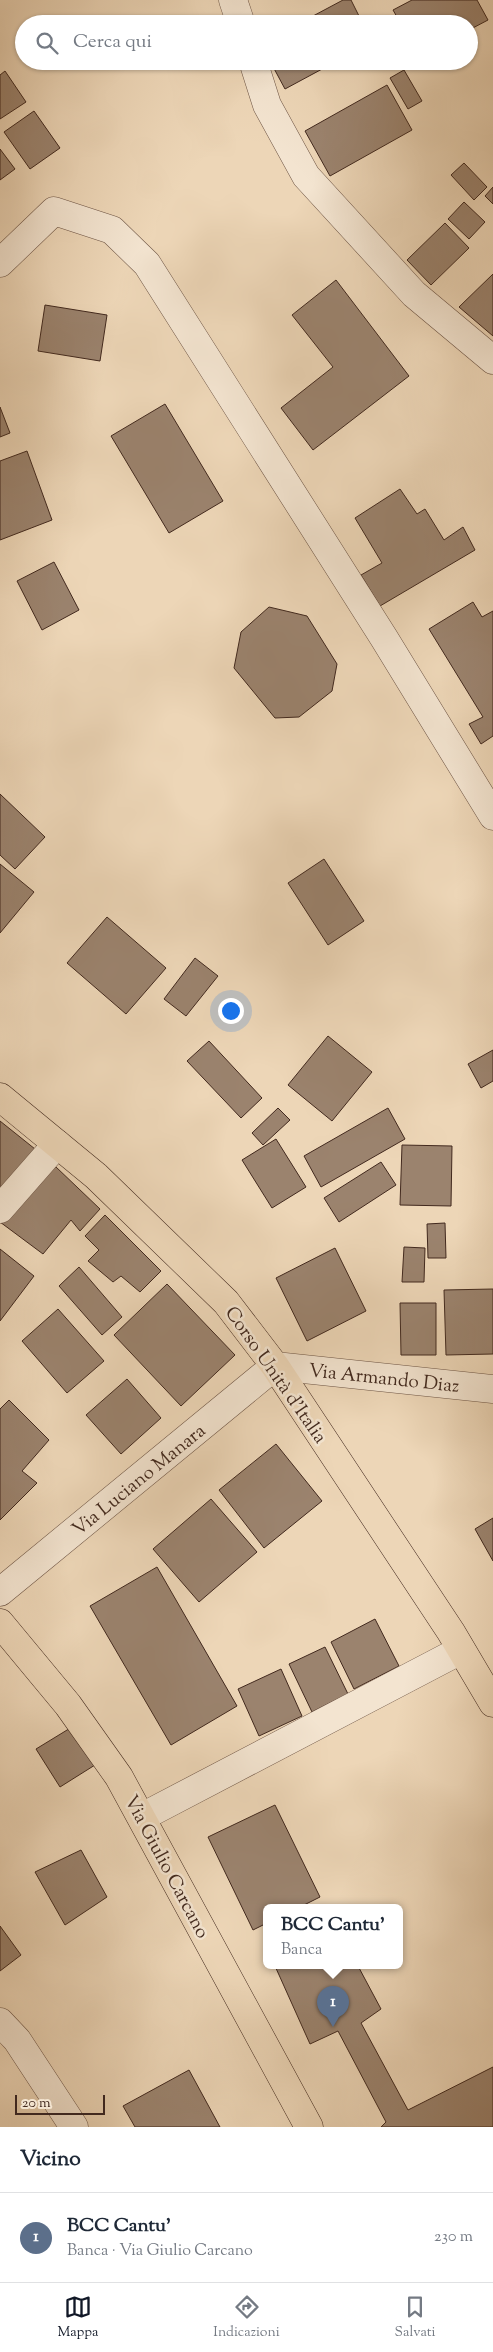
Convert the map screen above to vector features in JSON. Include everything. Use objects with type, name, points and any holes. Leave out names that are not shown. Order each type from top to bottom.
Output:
[{"type":"main road","name":"Corso Unità d'Italia","points":[[0,1097],[96,1176],[226,1302],[276,1366],[461,1650],[493,1703]]},
{"type":"main road","name":"Via Giulio Carcano","points":[[0,1623],[68,1705],[119,1776],[309,2127]]},
{"type":"street","points":[[233,0],[238,15]]},
{"type":"street","points":[[256,70],[267,105],[306,176],[414,294],[493,360]]},
{"type":"street","points":[[0,263],[54,211],[112,230],[146,264],[384,638],[493,816]]},
{"type":"street","points":[[0,1210],[57,1144]]},
{"type":"street","name":"Via Armando Diaz","points":[[276,1366],[493,1389]]},
{"type":"street","name":"Via Luciano Manara","points":[[0,1592],[276,1366]]},
{"type":"street","points":[[142,1817],[461,1650]]},
{"type":"street","points":[[0,2022],[17,2040],[74,2127]]},
{"type":"building","points":[[343,0],[351,0],[358,15],[315,15]]},
{"type":"building","points":[[412,0],[477,0],[488,20],[478,25],[478,15],[396,15],[393,10]]},
{"type":"building","points":[[275,70],[320,70],[285,89]]},
{"type":"building","points":[[404,70],[422,101],[408,109],[390,78]]},
{"type":"building","points":[[5,71],[26,102],[0,119],[0,75]]},
{"type":"building","points":[[387,85],[412,130],[330,176],[305,131]]},
{"type":"building","points":[[34,111],[60,148],[30,169],[4,132]]},
{"type":"building","points":[[0,149],[15,169],[0,180]]},
{"type":"building","points":[[464,163],[487,187],[474,200],[451,175]]},
{"type":"building","points":[[493,187],[493,204],[485,196]]},
{"type":"building","points":[[464,202],[485,222],[469,239],[448,219]]},
{"type":"building","points":[[445,223],[469,248],[431,285],[407,260]]},
{"type":"building","points":[[493,274],[493,336],[459,307]]},
{"type":"building","points":[[336,280],[409,376],[313,450],[281,408],[333,367],[292,315]]},
{"type":"building","points":[[45,305],[107,315],[100,361],[38,351]]},
{"type":"building","points":[[165,404],[223,501],[169,533],[111,436]]},
{"type":"building","points":[[0,407],[10,433],[0,437]]},
{"type":"building","points":[[27,451],[52,520],[0,540],[0,461]]},
{"type":"building","points":[[400,489],[417,514],[425,509],[444,540],[463,527],[475,550],[380,606],[361,575],[382,563],[355,518]]},
{"type":"building","points":[[54,562],[79,610],[42,630],[17,581]]},
{"type":"building","points":[[473,602],[482,617],[493,611],[493,736],[481,744],[469,724],[483,717],[429,629]]},
{"type":"building","points":[[269,607],[307,616],[337,664],[332,691],[299,717],[275,718],[234,668],[241,632]]},
{"type":"building","points":[[0,794],[45,837],[15,869],[0,855]]},
{"type":"building","points":[[324,859],[364,921],[328,945],[288,883]]},
{"type":"building","points":[[0,864],[34,892],[0,933]]},
{"type":"building","points":[[107,917],[166,968],[126,1014],[67,963]]},
{"type":"building","points":[[195,958],[218,976],[186,1016],[164,999]]},
{"type":"building","points":[[328,1036],[372,1072],[332,1121],[288,1085]]},
{"type":"building","points":[[209,1041],[262,1098],[241,1118],[187,1061]]},
{"type":"building","points":[[493,1050],[493,1081],[481,1088],[468,1064]]},
{"type":"building","points":[[278,1108],[290,1120],[263,1145],[252,1133]]},
{"type":"building","points":[[388,1108],[405,1139],[321,1187],[304,1156]]},
{"type":"building","points":[[0,1121],[35,1149],[0,1192]]},
{"type":"building","points":[[276,1139],[306,1187],[272,1208],[242,1160]]},
{"type":"building","points":[[402,1145],[452,1146],[451,1206],[400,1205]]},
{"type":"building","points":[[381,1162],[396,1185],[339,1222],[324,1198]]},
{"type":"building","points":[[56,1167],[100,1209],[80,1231],[71,1220],[43,1254],[0,1222],[37,1168]]},
{"type":"building","points":[[105,1215],[161,1271],[140,1292],[121,1276],[113,1282],[88,1261],[99,1250],[85,1236]]},
{"type":"building","points":[[445,1223],[446,1258],[428,1258],[427,1224]]},
{"type":"building","points":[[404,1247],[425,1248],[424,1282],[402,1282]]},
{"type":"building","points":[[335,1248],[366,1311],[307,1341],[276,1278]]},
{"type":"building","points":[[0,1249],[34,1276],[0,1321]]},
{"type":"building","points":[[79,1267],[122,1317],[102,1335],[59,1286]]},
{"type":"building","points":[[167,1284],[235,1355],[181,1406],[114,1335]]},
{"type":"building","points":[[493,1289],[493,1354],[446,1355],[444,1290]]},
{"type":"building","points":[[400,1303],[436,1303],[436,1355],[401,1355]]},
{"type":"building","points":[[58,1309],[104,1361],[67,1393],[22,1341]]},
{"type":"building","points":[[127,1379],[161,1418],[121,1454],[86,1415]]},
{"type":"building","points":[[9,1400],[49,1440],[22,1471],[37,1483],[0,1520],[0,1409]]},
{"type":"building","points":[[276,1444],[322,1501],[264,1548],[219,1490]]},
{"type":"building","points":[[211,1499],[257,1552],[199,1602],[153,1549]]},
{"type":"building","points":[[493,1518],[493,1561],[475,1529]]},
{"type":"building","points":[[157,1567],[237,1706],[171,1745],[90,1606]]},
{"type":"building","points":[[375,1619],[399,1666],[354,1689],[331,1642]]},
{"type":"building","points":[[325,1647],[348,1694],[312,1712],[289,1664]]},
{"type":"building","points":[[281,1669],[302,1716],[259,1736],[238,1689]]},
{"type":"building","points":[[72,1727],[95,1765],[60,1787],[36,1749]]},
{"type":"building","points":[[275,1805],[320,1897],[306,1904],[263,1904],[263,1925],[253,1930],[208,1837]]},
{"type":"building","points":[[81,1850],[107,1897],[65,1925],[35,1872]]},
{"type":"building","points":[[0,1926],[21,1955],[0,1971]]},
{"type":"building","points":[[276,1969],[360,1969],[381,2009],[361,2023],[408,2110],[493,2067],[493,2127],[381,2127],[386,2122],[338,2031],[310,2044]]},
{"type":"building","points":[[189,2070],[220,2127],[135,2127],[123,2106]]},
{"type":"place","name":"BCC Cantu'","points":[[333,2027]]}]
